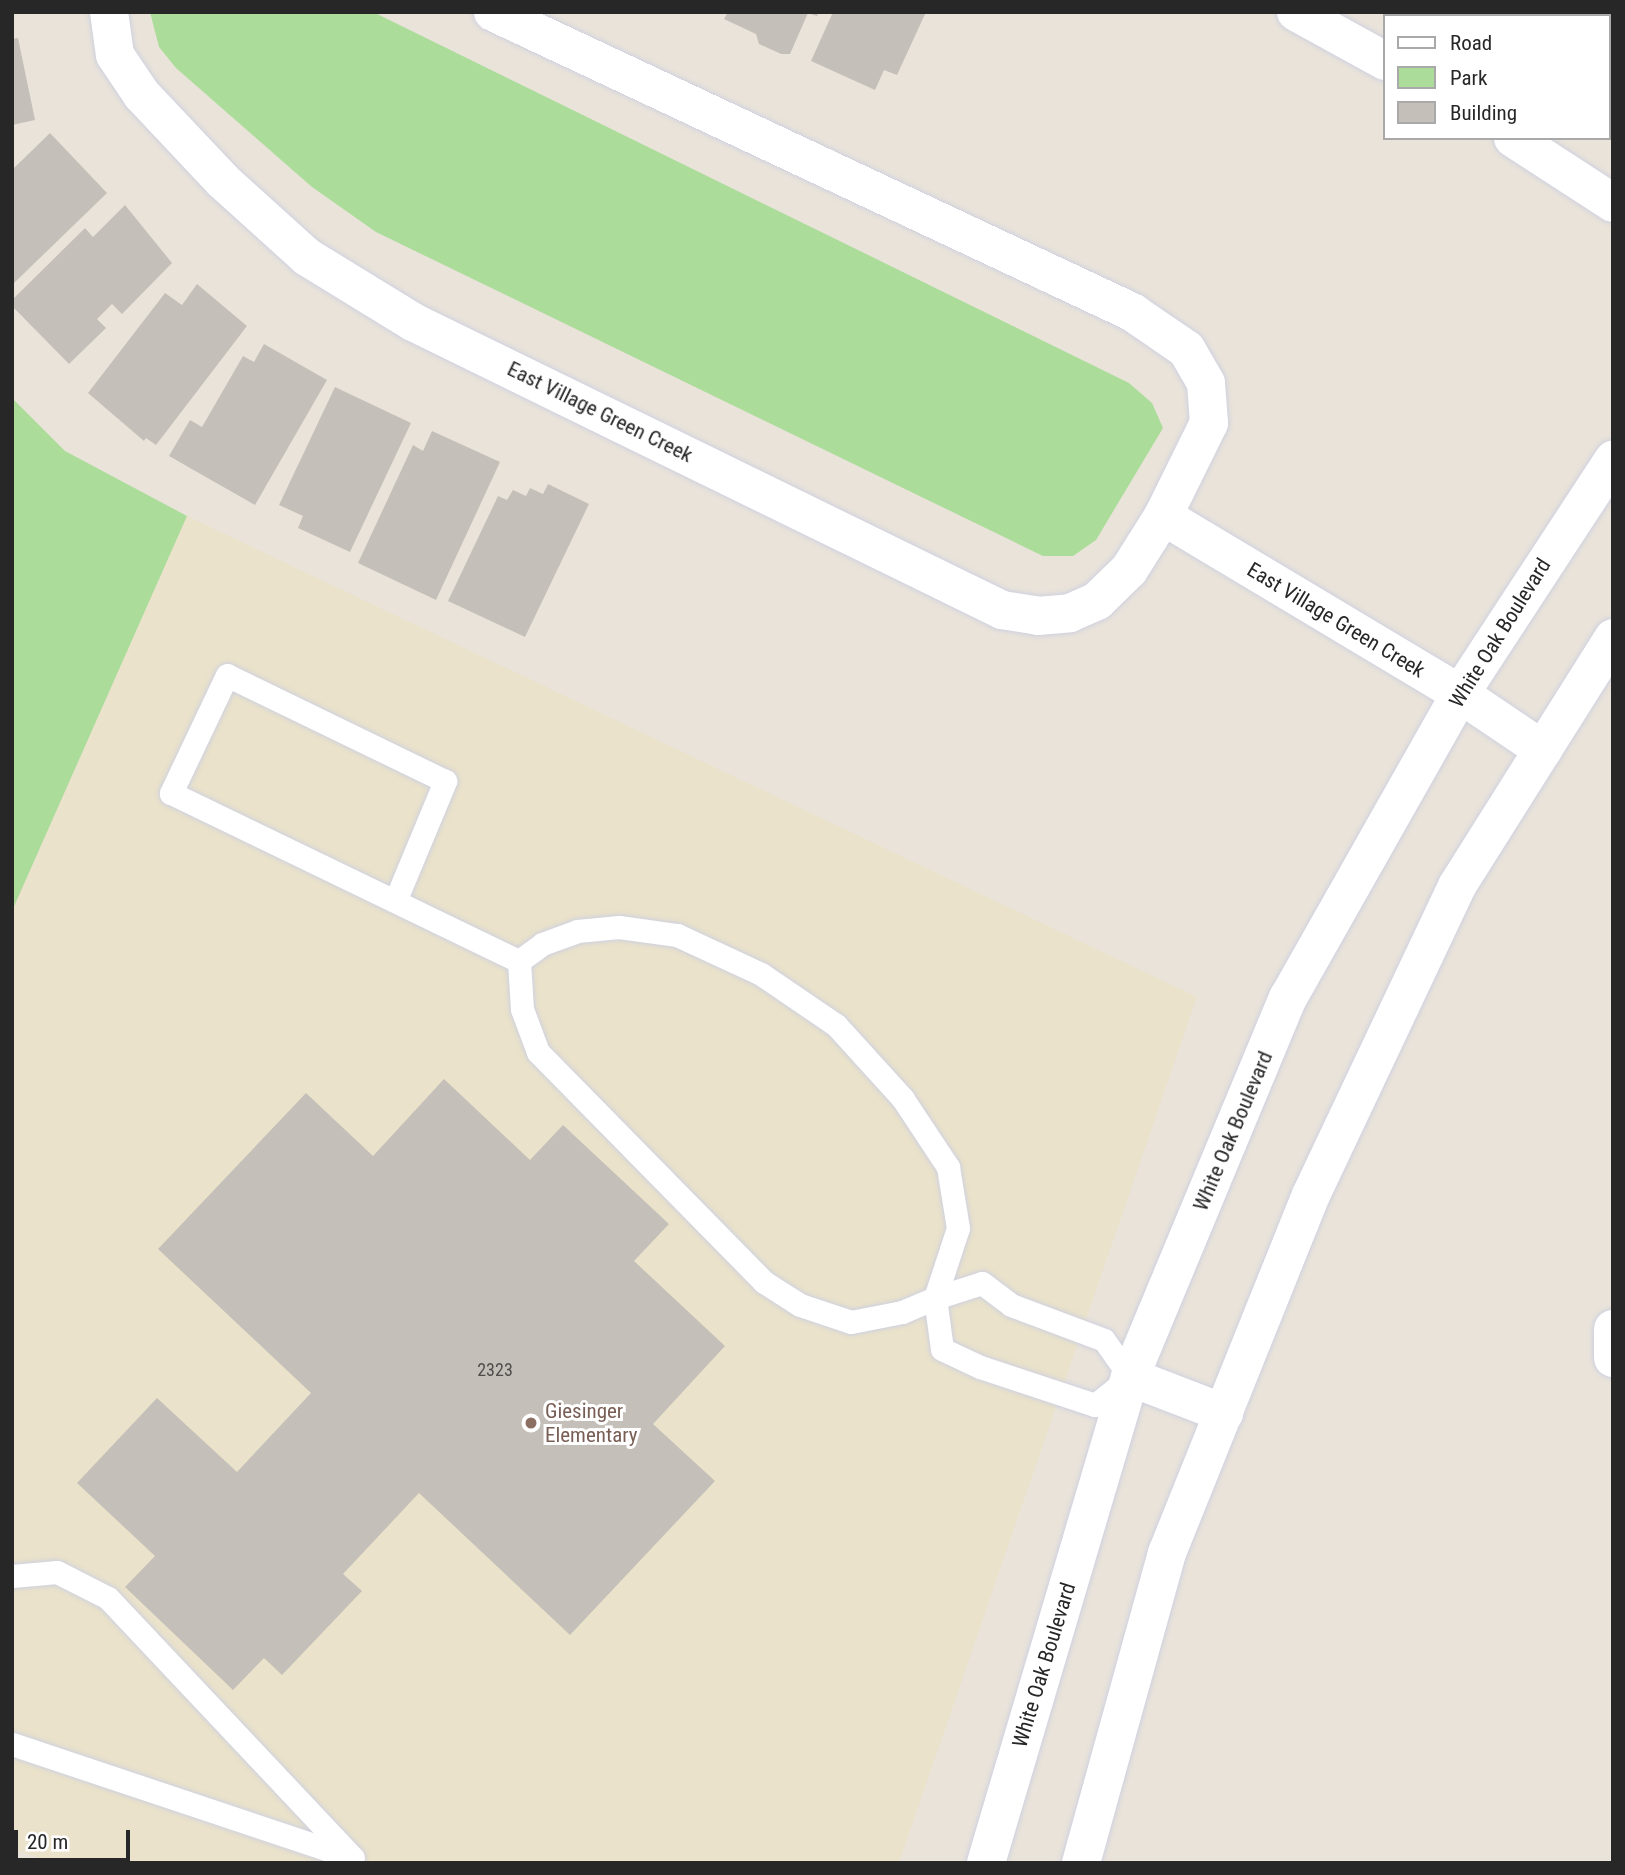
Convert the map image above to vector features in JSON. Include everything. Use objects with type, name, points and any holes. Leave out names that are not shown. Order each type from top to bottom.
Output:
[{"type":"street","name":"East Village Green Creek","points":[[109,12],[115,55],[142,95],[223,181],[307,257],[413,322],[1002,610],[1038,616],[1070,613],[1097,601],[1129,570],[1163,516],[1209,423],[1206,383],[1186,349],[1132,312],[493,12]]},
{"type":"street","points":[[1296,12],[1384,60]]},
{"type":"street","points":[[1516,140],[1613,203]]},
{"type":"street","name":"White Oak Boulevard","points":[[986,1863],[1130,1377],[1288,998],[1460,694],[1613,460]]},
{"type":"street","name":"East Village Green Creek","points":[[1163,516],[1460,694],[1543,750]]},
{"type":"street","points":[[1081,1863],[1167,1553],[1311,1195],[1457,886],[1613,638]]},
{"type":"street","points":[[1613,1329],[1613,1358]]},
{"type":"street","points":[[1130,1377],[1224,1413]]},
{"type":"lane","points":[[396,899],[445,781],[227,675],[171,793],[396,899],[519,961]]},
{"type":"lane","points":[[519,961],[522,1009],[538,1052],[764,1282],[800,1305],[851,1322],[902,1312],[935,1297],[982,1283],[1011,1305],[1104,1340],[1130,1377],[1096,1405],[981,1367],[942,1349],[935,1297],[958,1228],[948,1167],[903,1099],[836,1025],[761,974],[677,935],[619,927],[577,931],[542,944],[519,961]]},
{"type":"lane","points":[[12,1576],[57,1572],[108,1598],[357,1861]]},
{"type":"lane","points":[[12,1744],[357,1861]]},
{"type":"shaded area","name":"Giesinger Elementary","points":[[187,516],[1197,997],[899,1863],[52,1863],[12,1848],[12,911]]},
{"type":"green space","points":[[150,12],[373,12],[1129,383],[1152,403],[1163,428],[1096,540],[1073,556],[1043,556],[376,232],[312,187],[176,68],[159,47]]},
{"type":"green space","points":[[12,398],[65,451],[187,516],[12,911]]},
{"type":"building","points":[[728,12],[819,12],[817,16],[808,13],[790,54],[781,54],[759,44],[756,34],[724,19]]},
{"type":"building","points":[[833,12],[926,12],[897,75],[884,70],[875,90],[811,61]]},
{"type":"building","points":[[18,38],[35,120],[12,125],[12,39]]},
{"type":"building","points":[[50,133],[107,193],[12,285],[12,170]]},
{"type":"building","points":[[125,205],[172,263],[122,314],[112,304],[97,319],[106,328],[69,364],[12,306],[12,300],[85,228],[93,237]]},
{"type":"building","points":[[197,284],[247,326],[156,445],[146,438],[144,441],[88,393],[165,293],[182,305]]},
{"type":"building","points":[[264,344],[327,380],[255,505],[169,456],[190,420],[202,427],[243,356],[254,362]]},
{"type":"building","points":[[335,387],[411,423],[350,552],[298,528],[303,516],[279,505]]},
{"type":"building","points":[[432,431],[500,462],[436,600],[358,563],[413,445],[423,451]]},
{"type":"building","points":[[548,484],[589,504],[525,637],[448,601],[498,496],[507,500],[513,490],[526,496],[530,488],[543,494]]},
{"type":"building","name":"Giesinger Elementary","points":[[444,1079],[530,1160],[563,1125],[669,1224],[634,1261],[725,1346],[653,1424],[715,1481],[570,1635],[419,1493],[343,1574],[362,1591],[282,1675],[264,1658],[233,1690],[125,1587],[155,1556],[77,1483],[157,1398],[237,1472],[311,1393],[158,1249],[306,1093],[373,1156]]},
{"type":"place","name":"Giesinger Elementary","points":[[531,1423]]}]
